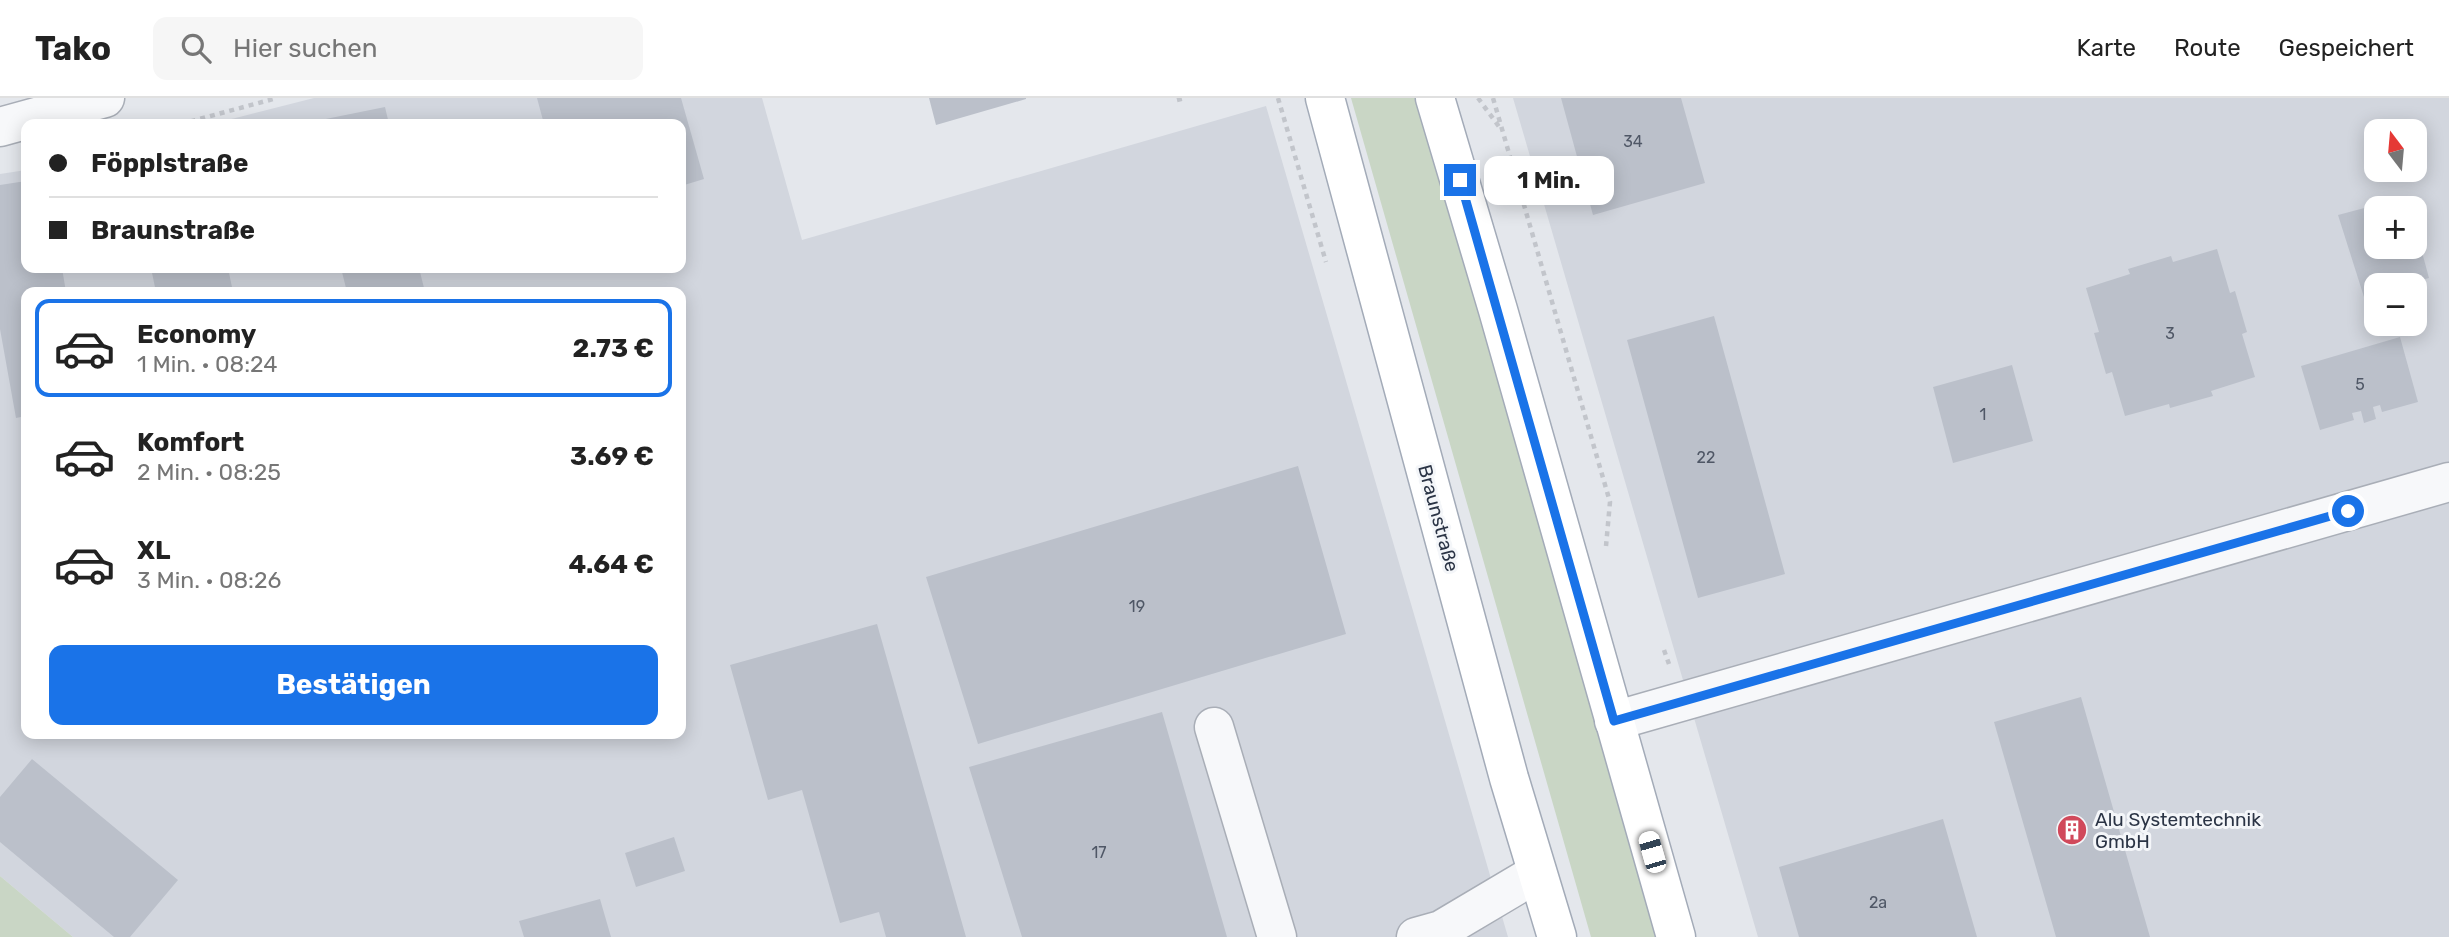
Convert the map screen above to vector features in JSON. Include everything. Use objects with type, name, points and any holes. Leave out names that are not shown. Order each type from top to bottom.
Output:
[{"type":"main road","name":"Braunstraße","points":[[1325,98],[1509,778],[1557,937]]},
{"type":"main road","points":[[1435,98],[1676,937]]},
{"type":"street","points":[[29,119],[105,98]]},
{"type":"street","points":[[0,127],[21,121]]},
{"type":"street","points":[[1614,721],[2449,482]]},
{"type":"street","points":[[1214,727],[1277,937]]},
{"type":"street","points":[[1416,937],[1441,930],[1537,873]]},
{"type":"path","points":[[199,119],[277,98]]},
{"type":"path","points":[[1177,100],[1186,98]]},
{"type":"path","points":[[1478,98],[1502,132]]},
{"type":"path","points":[[1493,98],[1610,502]]},
{"type":"shaded area","points":[[314,98],[762,98],[802,240],[1266,106],[1508,937],[73,937],[0,876],[0,174],[21,171],[21,273],[686,273],[686,119],[232,119]]},
{"type":"shaded area","points":[[1513,98],[2449,98],[2449,937],[1758,937]]},
{"type":"green space","points":[[1351,98],[1420,98],[1658,937],[1591,937]]},
{"type":"green space","points":[[0,876],[73,937],[0,937]]},
{"type":"building","points":[[537,98],[681,98],[704,179],[686,184],[686,119],[543,119]]},
{"type":"building","points":[[929,98],[1026,98],[1026,99],[936,125]]},
{"type":"building","points":[[1561,98],[1681,98],[1705,183],[1593,215]]},
{"type":"building","points":[[385,107],[388,119],[326,119]]},
{"type":"building","points":[[21,182],[21,273],[63,273],[65,287],[21,287],[21,417],[16,418],[0,329],[0,185]]},
{"type":"building","points":[[2364,208],[2364,259],[2424,259],[2429,278],[2427,273],[2364,273],[2364,297],[2338,215]]},
{"type":"building","points":[[2217,249],[2230,293],[2235,291],[2247,332],[2242,334],[2255,377],[2211,391],[2213,396],[2170,408],[2169,404],[2125,416],[2112,372],[2106,374],[2094,333],[2099,332],[2086,288],[2130,274],[2128,269],[2171,256],[2173,262]]},
{"type":"building","points":[[152,273],[229,273],[232,287],[155,287]]},
{"type":"building","points":[[342,273],[420,273],[424,287],[346,287]]},
{"type":"building","points":[[1714,316],[1785,574],[1698,598],[1627,340]]},
{"type":"building","points":[[2400,337],[2418,402],[2382,412],[2380,405],[2373,407],[2376,419],[2364,423],[2361,411],[2352,413],[2354,420],[2320,430],[2301,366]]},
{"type":"building","points":[[2012,365],[2033,441],[1953,463],[1933,387]]},
{"type":"building","points":[[1298,466],[1346,634],[978,744],[926,577]]},
{"type":"building","points":[[877,624],[966,937],[886,937],[879,912],[840,923],[802,790],[768,800],[730,665]]},
{"type":"building","name":"Alu Systemtechnik GmbH","points":[[2081,697],[2150,937],[2056,937],[1994,722]]},
{"type":"building","points":[[1162,712],[1227,937],[1022,937],[969,767]]},
{"type":"building","points":[[32,759],[178,880],[130,937],[114,937],[0,842],[0,797]]},
{"type":"building","points":[[1943,819],[1977,937],[1799,937],[1779,867]]},
{"type":"building","points":[[674,837],[685,871],[636,887],[625,853]]},
{"type":"building","points":[[600,899],[611,937],[524,937],[519,921]]},
{"type":"place","name":"Alu Systemtechnik GmbH","points":[[2072,830]]},
{"type":"route","points":[[1460,180],[1614,721],[2348,511]]}]
